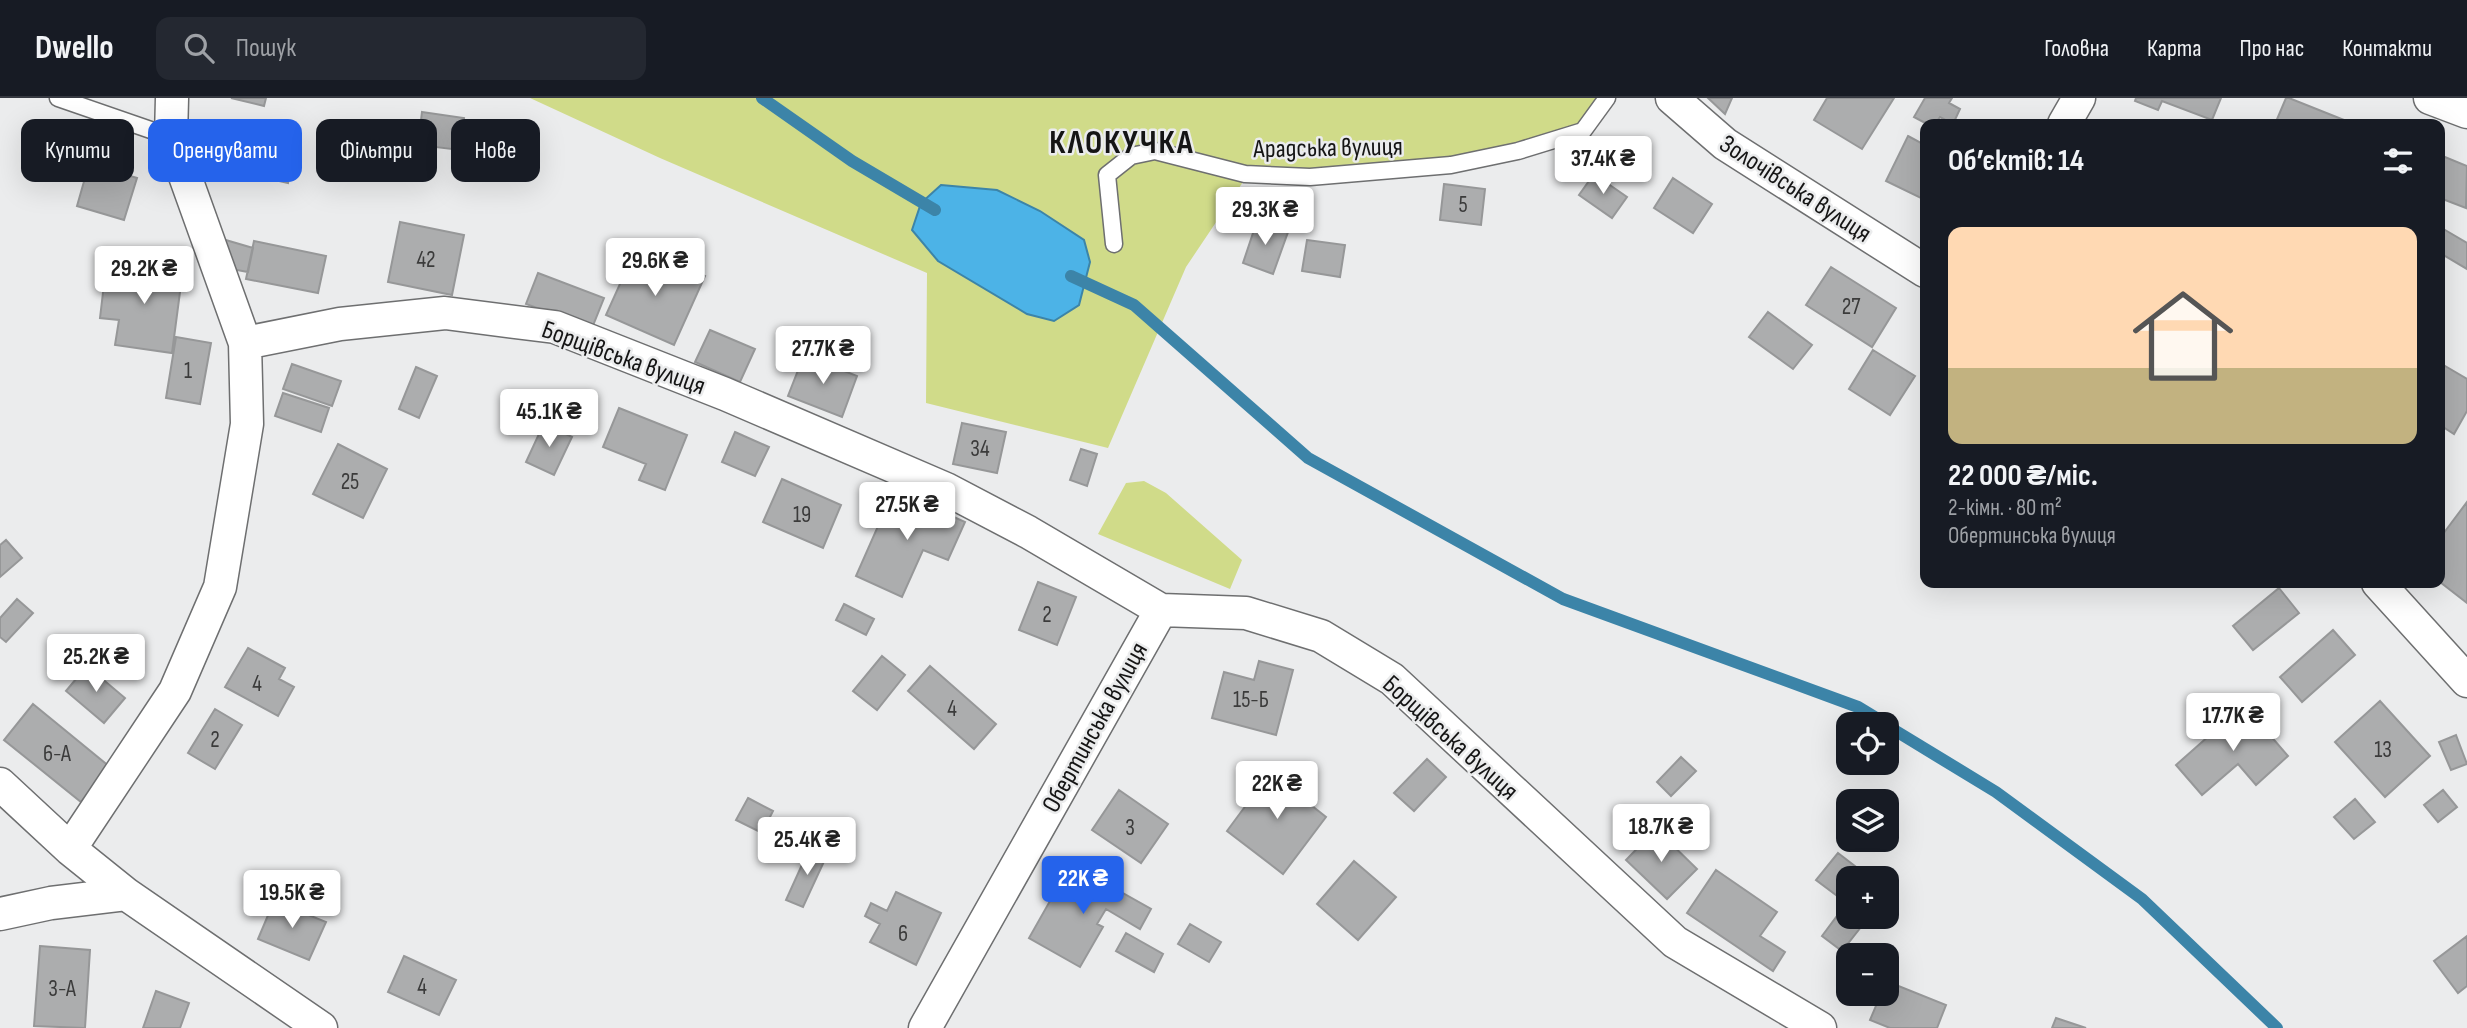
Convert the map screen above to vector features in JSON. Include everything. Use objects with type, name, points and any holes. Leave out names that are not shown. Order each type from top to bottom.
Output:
[{"type":"street","points":[[172,98],[172,119]]},
{"type":"street","name":"Золочівська вулиця","points":[[1672,98],[1725,144],[1920,268]]},
{"type":"street","points":[[2067,119],[2079,98]]},
{"type":"street","points":[[2430,98],[2467,112]]},
{"type":"street","points":[[70,849],[175,691],[220,587],[247,424],[245,343],[188,182]]},
{"type":"street","name":"Борщівська вулиця","points":[[245,343],[340,324],[445,313],[555,327],[725,394],[946,489],[1028,532],[1161,610],[1246,612],[1321,636],[1392,680],[1675,942],[1820,1028]]},
{"type":"street","points":[[2383,588],[2467,681]]},
{"type":"street","name":"Обертинська вулиця","points":[[925,1028],[1161,610]]},
{"type":"street","points":[[0,784],[70,849],[126,894],[321,1028]]},
{"type":"street","points":[[0,914],[51,903],[126,894]]},
{"type":"lane","points":[[58,98],[148,129]]},
{"type":"lane","name":"Арадська вулиця","points":[[1114,244],[1107,175],[1131,156],[1155,150],[1245,174],[1310,177],[1451,165],[1518,151],[1583,131],[1607,98]]},
{"type":"green space","points":[[530,98],[1614,98],[1586,138],[1455,171],[1245,179],[1186,267],[1108,448],[926,403],[927,273],[660,158]],"holes":[[[972,189],[997,190],[1079,305]]]},
{"type":"green space","points":[[1144,481],[1166,493],[1242,560],[1230,589],[1098,534],[1126,483]]},
{"type":"water","points":[[941,185],[997,190],[1040,211],[1084,240],[1090,262],[1079,305],[1054,321],[1027,314],[938,261],[912,230],[921,203]]},
{"type":"building","points":[[231,98],[266,98],[264,106]]},
{"type":"building","points":[[1708,98],[1732,98],[1725,114]]},
{"type":"building","points":[[1827,98],[1894,98],[1862,149],[1814,120]]},
{"type":"building","points":[[1925,98],[1952,98],[1949,103],[1960,109],[1955,119],[1940,117],[1920,120],[1914,117]]},
{"type":"building","points":[[2136,98],[2221,98],[2212,119],[2162,101],[2158,110],[2135,101]]},
{"type":"building","points":[[2286,98],[2289,98],[2342,119],[2277,119]]},
{"type":"building","points":[[422,112],[464,118],[451,119],[451,149],[437,147],[437,119],[421,119]]},
{"type":"building","points":[[1908,136],[1920,142],[1920,198],[1886,181]]},
{"type":"building","points":[[2445,157],[2467,166],[2466,208],[2445,200]]},
{"type":"building","points":[[1594,174],[1627,197],[1612,218],[1579,195]]},
{"type":"building","points":[[134,177],[137,178],[124,220],[77,206],[84,182],[134,182]]},
{"type":"building","points":[[1673,178],[1712,204],[1693,233],[1654,208]]},
{"type":"building","points":[[1444,184],[1485,189],[1481,225],[1440,220]]},
{"type":"building","points":[[1257,221],[1288,232],[1273,274],[1243,263]]},
{"type":"building","points":[[400,222],[464,235],[452,295],[388,282]]},
{"type":"building","points":[[2445,230],[2467,243],[2467,269],[2445,256]]},
{"type":"building","points":[[219,238],[253,248],[248,272],[226,268]]},
{"type":"building","points":[[1307,240],[1345,245],[1340,277],[1302,271]]},
{"type":"building","points":[[254,241],[326,256],[318,293],[246,279]]},
{"type":"building","points":[[638,244],[653,251],[645,270],[670,281],[678,264],[705,276],[674,345],[606,315]]},
{"type":"building","points":[[128,262],[183,269],[172,353],[115,345],[119,320],[100,318],[105,276],[126,279]]},
{"type":"building","points":[[1831,267],[1896,308],[1872,347],[1806,305]]},
{"type":"building","points":[[538,273],[604,298],[592,328],[526,304]]},
{"type":"building","points":[[1768,312],[1812,345],[1793,369],[1749,337]]},
{"type":"building","points":[[710,330],[755,349],[740,382],[695,362]]},
{"type":"building","points":[[176,337],[211,343],[200,404],[166,398]]},
{"type":"building","points":[[1873,350],[1915,376],[1890,415],[1849,389]]},
{"type":"building","points":[[804,355],[857,376],[842,417],[788,396]]},
{"type":"building","points":[[292,364],[341,381],[332,406],[283,389]]},
{"type":"building","points":[[2445,366],[2467,379],[2467,411],[2454,434],[2445,428]]},
{"type":"building","points":[[416,367],[437,376],[419,418],[399,409]]},
{"type":"building","points":[[283,393],[329,408],[321,432],[275,416]]},
{"type":"building","points":[[619,408],[687,435],[665,490],[639,480],[646,464],[603,447]]},
{"type":"building","points":[[544,423],[572,437],[554,475],[526,462]]},
{"type":"building","points":[[962,423],[1006,432],[997,473],[953,464]]},
{"type":"building","points":[[735,432],[769,447],[755,476],[722,462]]},
{"type":"building","points":[[338,444],[387,469],[363,518],[313,494]]},
{"type":"building","points":[[1081,449],[1097,454],[1087,486],[1070,480]]},
{"type":"building","points":[[782,479],[841,505],[823,548],[763,522]]},
{"type":"building","points":[[894,490],[965,522],[948,560],[923,550],[902,597],[856,576]]},
{"type":"building","points":[[2467,502],[2467,603],[2445,586],[2445,531]]},
{"type":"building","points":[[6,540],[22,558],[0,577],[0,545]]},
{"type":"building","points":[[1038,582],[1076,597],[1057,645],[1019,630]]},
{"type":"building","points":[[2279,588],[2299,613],[2253,650],[2233,626]]},
{"type":"building","points":[[17,599],[33,613],[6,642],[0,637],[0,618]]},
{"type":"building","points":[[844,604],[874,619],[866,635],[836,620]]},
{"type":"building","points":[[2333,630],[2355,655],[2302,702],[2280,677]]},
{"type":"building","points":[[248,648],[285,668],[279,679],[294,687],[278,716],[225,687]]},
{"type":"building","points":[[882,656],[905,675],[877,710],[853,691]]},
{"type":"building","points":[[1259,661],[1293,670],[1276,735],[1212,718],[1224,672],[1254,680]]},
{"type":"building","points":[[87,666],[125,698],[104,723],[66,691]]},
{"type":"building","points":[[930,666],[996,724],[974,749],[908,691]]},
{"type":"building","points":[[2380,701],[2430,756],[2385,797],[2335,742]]},
{"type":"building","points":[[33,704],[110,767],[81,802],[4,740]]},
{"type":"building","points":[[2244,705],[2288,756],[2256,785],[2238,764],[2202,795],[2176,765]]},
{"type":"building","points":[[215,709],[242,725],[215,769],[188,753]]},
{"type":"building","points":[[2456,735],[2467,764],[2451,770],[2439,742]]},
{"type":"building","points":[[1681,757],[1696,771],[1671,796],[1657,782]]},
{"type":"building","points":[[1427,759],[1446,777],[1414,811],[1394,793]]},
{"type":"building","points":[[1275,766],[1302,787],[1297,794],[1326,817],[1283,874],[1227,831]]},
{"type":"building","points":[[1119,790],[1168,824],[1141,863],[1092,830]]},
{"type":"building","points":[[2443,790],[2457,807],[2438,822],[2424,805]]},
{"type":"building","points":[[748,798],[773,811],[762,833],[736,820]]},
{"type":"building","points":[[2355,799],[2375,822],[2354,839],[2334,817]]},
{"type":"building","points":[[1656,829],[1697,869],[1667,899],[1626,860]]},
{"type":"building","points":[[810,847],[827,855],[803,907],[786,900]]},
{"type":"building","points":[[1838,853],[1855,866],[1836,866],[1836,895],[1816,880]]},
{"type":"building","points":[[1354,861],[1396,897],[1358,940],[1317,904]]},
{"type":"building","points":[[1082,870],[1151,909],[1140,929],[1106,909],[1097,924],[1103,927],[1080,967],[1029,938],[1063,878],[1074,884]]},
{"type":"building","points":[[1716,870],[1777,912],[1760,936],[1785,952],[1773,971],[1687,913]]},
{"type":"building","points":[[896,892],[941,913],[916,965],[870,942],[880,924],[865,916],[871,903],[887,911]]},
{"type":"building","points":[[274,901],[326,922],[309,960],[258,939]]},
{"type":"building","points":[[1836,917],[1836,929],[1859,929],[1848,943],[1836,943],[1836,946],[1822,936]]},
{"type":"building","points":[[1190,924],[1221,942],[1209,962],[1178,944]]},
{"type":"building","points":[[1126,933],[1163,954],[1154,972],[1116,951]]},
{"type":"building","points":[[2467,936],[2467,986],[2458,993],[2434,961]]},
{"type":"building","points":[[40,946],[90,950],[85,1028],[34,1026]]},
{"type":"building","points":[[404,956],[456,980],[439,1015],[388,992]]},
{"type":"building","points":[[1899,986],[1946,1005],[1937,1028],[1890,1028],[1870,1020],[1876,1006],[1899,1006]]},
{"type":"building","points":[[156,991],[189,1003],[180,1028],[143,1028]]},
{"type":"building","points":[[2056,1018],[2086,1028],[2052,1028]]},
{"type":"waterway","points":[[762,98],[852,161],[935,210]]},
{"type":"waterway","points":[[1071,276],[1134,305],[1308,458],[1563,599],[1866,712]]},
{"type":"waterway","points":[[1899,733],[1996,792],[2142,899],[2277,1028]]},
{"type":"district","name":"КЛОКУЧКА","points":[[1122,141]]}]
